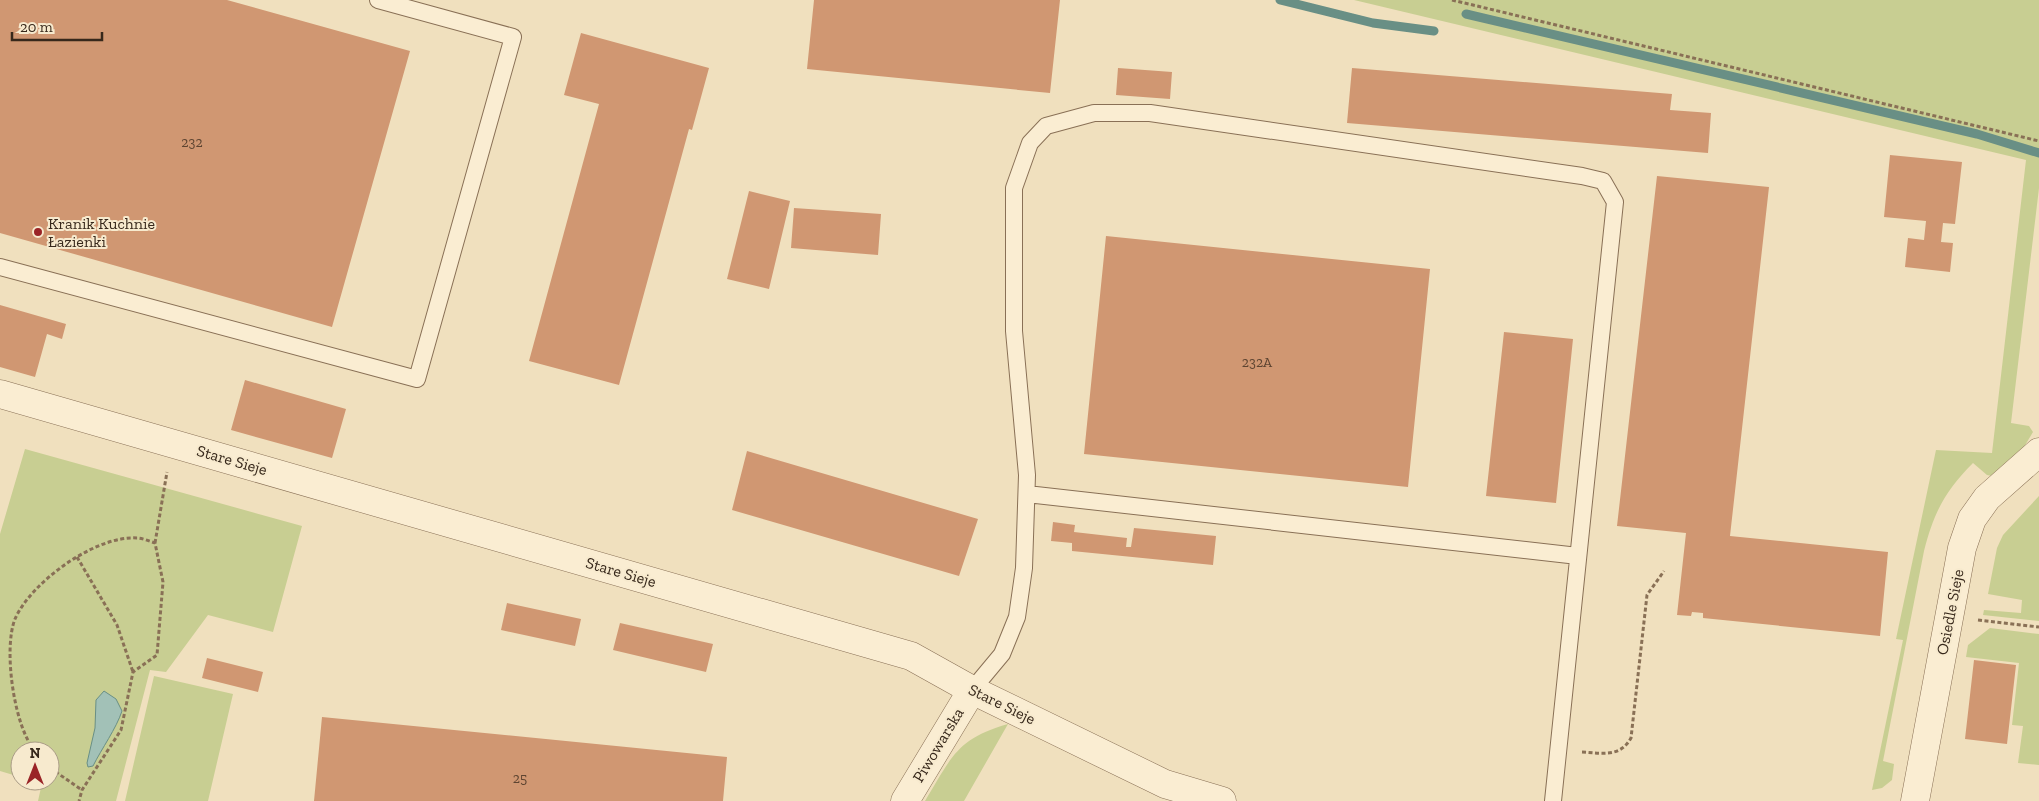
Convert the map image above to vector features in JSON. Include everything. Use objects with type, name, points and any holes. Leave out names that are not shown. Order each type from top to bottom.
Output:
[{"type":"street","name":"Stare Sieje","points":[[0,394],[912,656],[972,690],[1165,784],[1222,801]]},
{"type":"street","name":"Osiedle Sieje","points":[[1914,801],[1962,548],[1972,519],[1987,498],[2039,452]]},
{"type":"street","name":"Piwowarska","points":[[905,801],[972,690]]},
{"type":"street","points":[[1914,801],[1922,801]]},
{"type":"lane","points":[[0,267],[417,379],[513,37],[378,0]]},
{"type":"lane","points":[[972,690],[1002,654],[1018,617],[1024,568],[1027,475],[1014,331],[1014,188],[1030,143],[1046,126],[1094,113],[1150,113],[1603,181],[1615,202],[1552,801]]},
{"type":"lane","points":[[1027,494],[1578,556]]},
{"type":"path","points":[[1452,0],[2039,141]]},
{"type":"path","points":[[134,672],[157,655],[163,582],[155,543],[174,444]]},
{"type":"path","points":[[30,741],[16,712],[9,664],[15,620],[38,585],[77,557],[100,544],[136,538],[155,543]]},
{"type":"path","points":[[77,557],[117,625],[134,672],[121,730],[82,790],[79,801]]},
{"type":"path","points":[[1557,751],[1610,754],[1624,748],[1628,743],[1633,730],[1647,595],[1664,571]]},
{"type":"path","points":[[1980,610],[1978,620],[2039,627]]},
{"type":"path","points":[[60,775],[82,790]]},
{"type":"green space","points":[[1354,0],[2039,0],[2039,188],[2011,423],[2029,426],[2033,432],[2024,447],[1992,476],[1987,475],[1973,463],[1955,483],[1937,513],[1924,551],[1883,761],[1894,764],[1892,780],[1882,788],[1872,790],[1903,640],[1896,639],[1936,450],[1992,453],[2026,160]]},
{"type":"green space","points":[[25,449],[302,526],[273,632],[208,615],[166,672],[150,670],[116,801],[38,801],[40,791],[60,791],[60,741],[10,741],[10,774],[0,771],[0,534]]},
{"type":"green space","points":[[2039,496],[2039,621],[1983,615],[1984,610],[2021,613],[2022,600],[1988,594],[1997,548],[2003,535]]},
{"type":"green space","points":[[1990,628],[2039,634],[2039,765],[2018,763],[2023,726],[2012,725],[2019,663],[1966,657],[1968,645]]},
{"type":"green space","points":[[154,676],[233,694],[208,801],[125,801]]},
{"type":"green space","points":[[1008,724],[964,801],[925,801],[949,761],[966,743],[977,736]]},
{"type":"water","points":[[104,691],[116,699],[122,711],[113,732],[93,766],[88,767],[87,763],[95,728],[96,700]]},
{"type":"building","points":[[0,0],[227,0],[410,51],[332,327],[0,233]]},
{"type":"building","points":[[814,0],[1060,0],[1050,93],[807,69]]},
{"type":"building","points":[[581,33],[709,68],[692,130],[689,129],[619,385],[529,361],[599,104],[564,95]]},
{"type":"building","points":[[1118,68],[1172,72],[1170,99],[1116,95]]},
{"type":"building","points":[[1352,68],[1672,94],[1670,110],[1711,113],[1708,153],[1347,123]]},
{"type":"building","points":[[1890,155],[1962,162],[1955,224],[1943,223],[1941,242],[1953,243],[1950,272],[1905,267],[1908,238],[1924,240],[1926,221],[1884,217]]},
{"type":"building","points":[[1657,176],[1769,187],[1730,536],[1888,552],[1880,636],[1703,618],[1703,613],[1692,612],[1691,616],[1677,615],[1686,533],[1617,526]]},
{"type":"building","points":[[749,191],[790,201],[769,289],[727,279]]},
{"type":"building","points":[[794,208],[881,214],[878,255],[791,248]]},
{"type":"building","points":[[1106,236],[1430,269],[1408,487],[1084,454]]},
{"type":"building","points":[[0,305],[66,324],[62,339],[47,334],[35,377],[0,367]]},
{"type":"building","points":[[1504,332],[1573,339],[1556,503],[1486,496]]},
{"type":"building","points":[[245,380],[346,409],[332,458],[231,430]]},
{"type":"building","points":[[747,451],[978,519],[959,576],[732,510]]},
{"type":"building","points":[[1053,522],[1075,525],[1074,532],[1127,538],[1126,547],[1131,547],[1134,528],[1216,536],[1213,565],[1072,551],[1072,543],[1051,541]]},
{"type":"building","points":[[507,603],[581,619],[575,646],[501,630]]},
{"type":"building","points":[[620,623],[713,644],[706,672],[613,650]]},
{"type":"building","points":[[207,658],[263,672],[258,692],[202,678]]},
{"type":"building","points":[[1974,660],[2016,665],[2007,744],[1965,739]]},
{"type":"building","points":[[322,717],[727,757],[723,801],[314,801]]},
{"type":"waterway","points":[[1280,0],[1373,23],[1434,31]]},
{"type":"waterway","points":[[1466,14],[1977,134],[2039,153]]},
{"type":"place","name":"Kranik Kuchnie Łazienki","points":[[38,232]]}]
